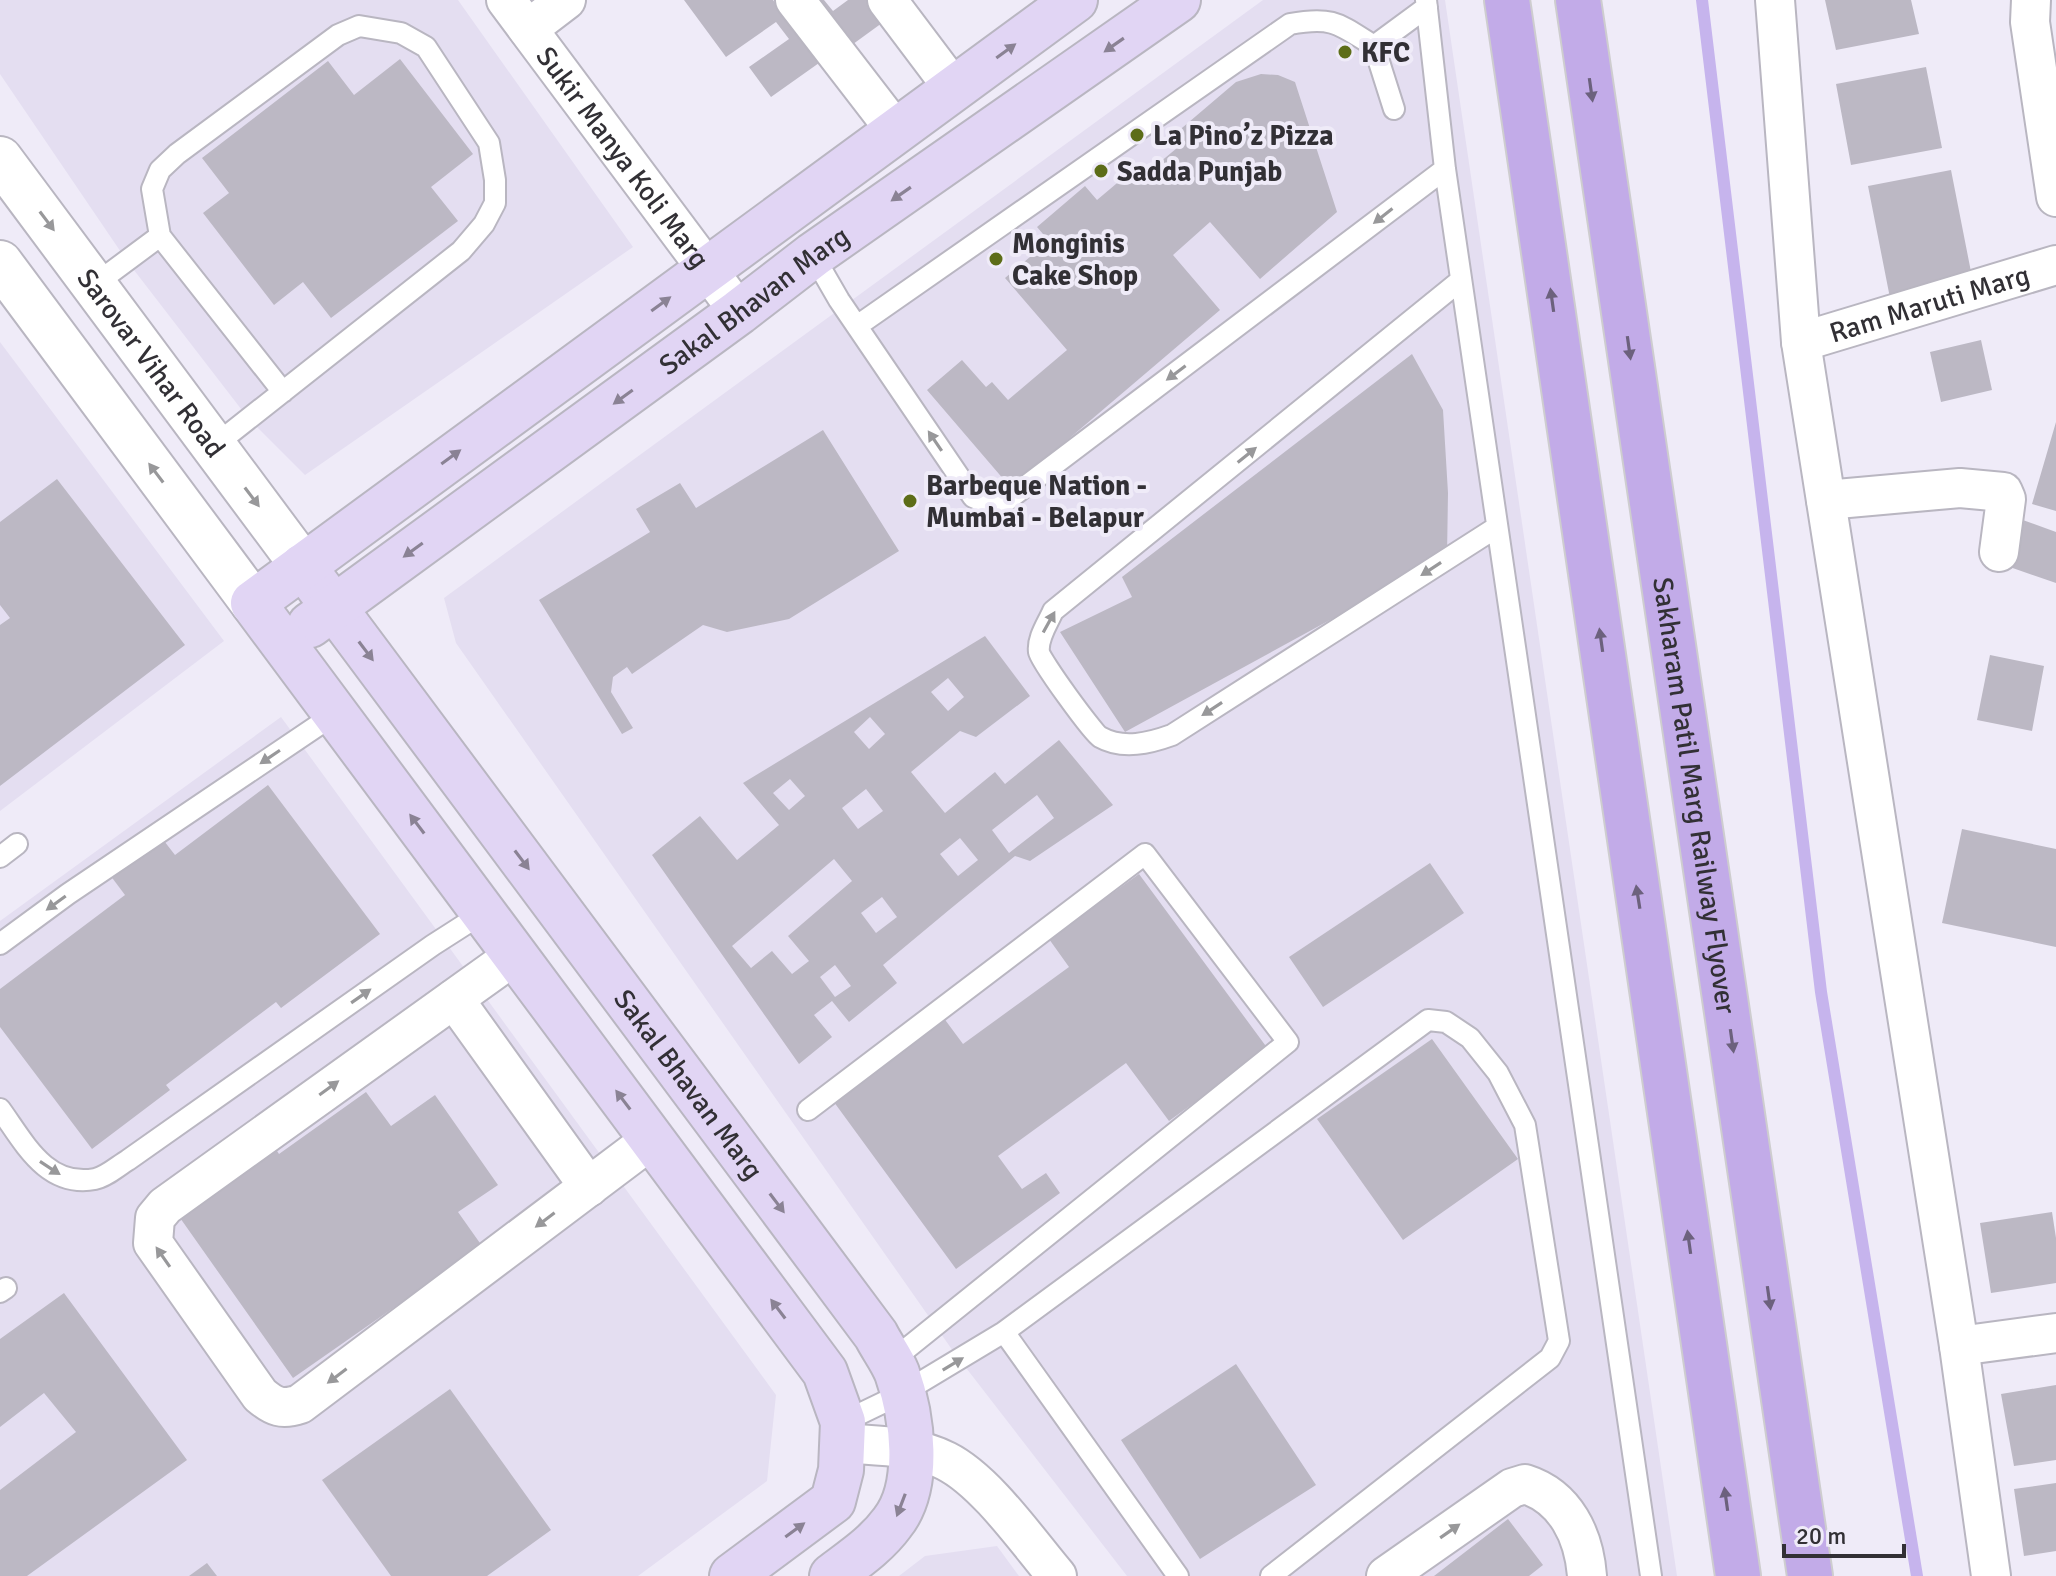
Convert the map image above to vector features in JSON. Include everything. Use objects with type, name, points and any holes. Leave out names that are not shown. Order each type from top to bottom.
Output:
[{"type":"main road","name":"Sakal Bhavan Marg","points":[[253,603],[1075,0]]},
{"type":"main road","name":"Sakal Bhavan Marg","points":[[283,644],[813,255],[1178,0]]},
{"type":"main road","name":"Sakharam Patil Marg Railway Flyover","points":[[1579,6],[1810,1576]]},
{"type":"main road","points":[[1509,12],[1738,1576]]},
{"type":"main road","name":"Sakal Bhavan Marg","points":[[303,566],[876,1335],[896,1378],[913,1450],[910,1481],[895,1521],[869,1549],[832,1576]]},
{"type":"main road","points":[[253,603],[825,1372],[843,1432],[841,1470],[833,1501],[732,1576]]},
{"type":"street","points":[[517,14],[566,0]]},
{"type":"street","points":[[795,0],[896,131]]},
{"type":"street","points":[[887,0],[960,84]]},
{"type":"street","points":[[906,0],[960,84]]},
{"type":"street","points":[[1775,0],[1801,342],[1959,1346],[1991,1576]]},
{"type":"street","points":[[2031,0],[2030,22],[2056,197]]},
{"type":"street","name":"Sukir Manya Koli Marg","points":[[517,14],[739,312]]},
{"type":"street","name":"Sarovar Vihar Road","points":[[0,159],[303,566]]},
{"type":"street","points":[[0,263],[253,603]]},
{"type":"street","name":"Ram Maruti Marg","points":[[1801,342],[2056,265]]},
{"type":"street","points":[[1826,500],[1960,488],[2003,492],[2006,499],[1999,552]]},
{"type":"street","points":[[515,955],[165,1206],[155,1218],[153,1243],[260,1395],[273,1406],[286,1409],[300,1404],[652,1139]]},
{"type":"street","points":[[454,999],[589,1187]]},
{"type":"street","points":[[1959,1346],[2056,1333]]},
{"type":"street","points":[[843,1432],[946,1461],[974,1480],[1057,1576]]},
{"type":"street","points":[[1386,1576],[1512,1488],[1525,1484],[1553,1498],[1570,1516],[1585,1553],[1587,1576]]},
{"type":"lane","points":[[1374,46],[1427,4]]},
{"type":"lane","points":[[1427,4],[1445,169],[1651,1576]]},
{"type":"lane","points":[[857,326],[1290,24],[1316,19],[1339,24],[1374,46],[1394,109]]},
{"type":"lane","points":[[214,446],[283,392],[461,251],[484,224],[495,203],[489,143],[426,47],[401,33],[359,26],[338,35],[160,170],[152,189],[160,236],[283,392]]},
{"type":"lane","points":[[813,255],[857,326],[973,497],[987,503],[1002,504],[1445,169]]},
{"type":"lane","points":[[94,285],[160,236]]},
{"type":"lane","points":[[1461,280],[1053,611],[1042,633],[1039,652],[1047,669],[1099,737],[1146,744],[1172,735],[1497,527]]},
{"type":"lane","points":[[0,944],[68,894],[335,714]]},
{"type":"lane","points":[[0,857],[17,844]]},
{"type":"lane","points":[[808,1110],[1145,854],[1288,1042],[896,1378],[843,1432]]},
{"type":"lane","points":[[0,1109],[43,1167],[71,1180],[98,1179],[483,913]]},
{"type":"lane","points":[[896,1378],[1004,1332],[1428,1020],[1446,1022],[1470,1038],[1498,1073],[1525,1125],[1559,1341],[1550,1358],[1271,1576]]},
{"type":"lane","points":[[1004,1332],[1178,1576]]},
{"type":"shaded area","points":[[0,0],[458,0],[633,247],[305,475],[248,418],[127,261],[0,74]]},
{"type":"shaded area","points":[[1263,0],[1445,0],[1677,1576],[1127,1576],[953,1351],[456,643],[444,598]]},
{"type":"shaded area","points":[[0,342],[224,641],[0,811]]},
{"type":"shaded area","points":[[281,717],[776,1395],[767,1481],[638,1576],[0,1576],[0,921]]},
{"type":"shaded area","points":[[997,1546],[1019,1576],[899,1576],[925,1556]]},
{"type":"building","points":[[684,0],[773,0],[819,63],[771,97],[749,67],[789,39],[776,22],[726,57]]},
{"type":"building","points":[[815,0],[824,0],[833,11],[848,0],[882,0],[893,15],[849,47]]},
{"type":"building","points":[[1825,0],[1911,0],[1919,34],[1836,50]]},
{"type":"building","points":[[400,59],[473,154],[431,187],[458,221],[331,318],[303,282],[274,305],[203,213],[229,193],[202,158],[328,61],[354,95]]},
{"type":"building","points":[[1926,67],[1942,148],[1851,165],[1836,84]]},
{"type":"building","points":[[1261,74],[1278,75],[1295,82],[1337,212],[1260,279],[1210,222],[1173,255],[1220,310],[1011,488],[927,390],[962,360],[986,387],[992,382],[1008,400],[1067,350],[1005,278],[1049,241],[1037,227],[1085,186],[1097,200],[1129,173],[1136,182],[1177,148],[1169,139],[1236,82]]},
{"type":"building","points":[[1951,170],[1973,282],[1890,298],[1868,186]]},
{"type":"building","points":[[1981,340],[1992,390],[1941,402],[1930,352]]},
{"type":"building","points":[[1412,354],[1443,410],[1448,493],[1447,556],[1125,732],[1060,632],[1132,597],[1122,577]]},
{"type":"building","points":[[2056,422],[2056,511],[2032,504]]},
{"type":"building","points":[[823,430],[899,551],[789,619],[727,632],[703,625],[632,674],[627,667],[613,677],[611,692],[633,728],[622,734],[539,600],[650,532],[636,509],[680,483],[696,508]]},
{"type":"building","points":[[57,479],[185,645],[0,786],[0,625],[10,618],[0,605],[0,522]]},
{"type":"building","points":[[2020,519],[2056,532],[2056,583],[2004,565]]},
{"type":"building","points":[[985,636],[1030,696],[976,737],[960,731],[911,772],[945,813],[995,772],[1005,784],[1059,740],[1113,805],[1030,861],[1015,856],[949,910],[883,965],[897,983],[849,1022],[832,1001],[814,1015],[832,1037],[799,1064],[652,855],[700,816],[737,860],[779,825],[743,783]],"holes":[[[948,678],[964,697],[948,711],[931,692]],[[870,717],[885,734],[869,749],[854,732]],[[790,779],[805,796],[789,810],[773,793]],[[866,789],[883,811],[858,829],[842,808]],[[1037,795],[1054,818],[1009,853],[992,830]],[[960,838],[978,860],[958,876],[940,854]],[[834,859],[852,881],[788,936],[809,961],[792,974],[772,951],[751,968],[732,946]],[[882,897],[897,917],[876,933],[861,913]],[[835,965],[851,986],[835,997],[820,977]]]},
{"type":"building","points":[[1990,655],[2044,666],[2032,731],[1977,720]]},
{"type":"building","points":[[268,785],[380,934],[281,1008],[276,1002],[166,1085],[170,1090],[92,1149],[0,1027],[0,989],[125,895],[110,875],[161,837],[175,855]]},
{"type":"building","points":[[1962,829],[2056,849],[2056,947],[1942,923]]},
{"type":"building","points":[[1430,863],[1464,913],[1323,1007],[1289,957]]},
{"type":"building","points":[[1139,874],[1268,1049],[1169,1121],[1126,1063],[998,1156],[1022,1189],[1046,1173],[1060,1193],[956,1269],[831,1098],[943,1017],[963,1044],[1069,967],[1049,939]]},
{"type":"building","points":[[1432,1039],[1518,1159],[1403,1240],[1317,1119]]},
{"type":"building","points":[[366,1092],[391,1126],[435,1095],[498,1185],[458,1212],[482,1246],[293,1378],[178,1215],[275,1148],[279,1154]]},
{"type":"building","points":[[2052,1212],[2056,1238],[2056,1283],[1991,1293],[1980,1223]]},
{"type":"building","points":[[64,1293],[187,1460],[27,1576],[0,1576],[0,1490],[76,1432],[44,1393],[0,1427],[0,1339]]},
{"type":"building","points":[[1236,1364],[1316,1485],[1200,1559],[1121,1440]]},
{"type":"building","points":[[2056,1385],[2056,1460],[2014,1466],[2001,1394]]},
{"type":"building","points":[[450,1389],[551,1530],[487,1576],[391,1576],[322,1480]]},
{"type":"building","points":[[2056,1483],[2056,1551],[2024,1556],[2014,1489]]},
{"type":"building","points":[[1508,1519],[1543,1565],[1529,1576],[1434,1576]]},
{"type":"building","points":[[207,1563],[217,1576],[189,1576]]},
{"type":"waterway","points":[[1702,0],[1821,992],[1917,1576]]},
{"type":"place","name":"KFC","points":[[1345,52]]},
{"type":"place","name":"La Pino’z Pizza","points":[[1137,135]]},
{"type":"place","name":"Sadda Punjab","points":[[1101,171]]},
{"type":"place","name":"Monginis Cake Shop","points":[[996,259]]},
{"type":"place","name":"Barbeque Nation - Mumbai - Belapur","points":[[910,501]]}]
